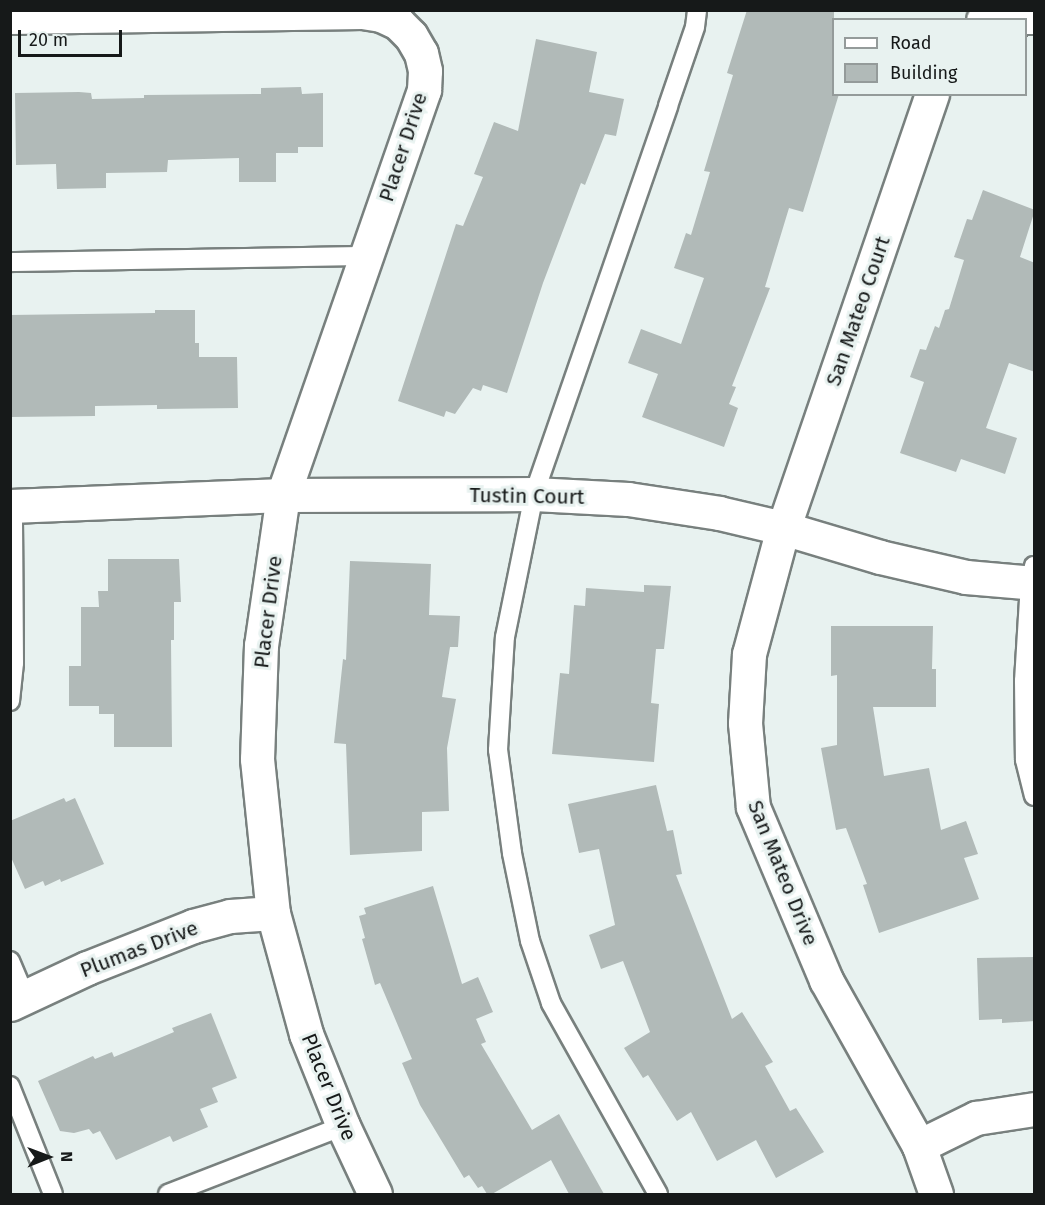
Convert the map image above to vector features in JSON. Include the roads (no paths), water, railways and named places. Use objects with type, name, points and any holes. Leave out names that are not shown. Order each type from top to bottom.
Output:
[{"type":"street","name":"Placer Drive","points":[[10,17],[363,12],[381,15],[398,23],[411,36],[423,62],[424,90],[283,495],[261,645],[257,759],[273,913],[306,1034],[343,1126],[375,1194]]},
{"type":"street","points":[[1018,18],[1035,17]]},
{"type":"street","name":"San Mateo Court","points":[[783,528],[931,96]]},
{"type":"street","name":"Tustin Court","points":[[12,506],[283,495],[534,494],[628,499],[719,513],[783,528],[880,557],[966,577],[1033,577]]},
{"type":"street","name":"San Mateo Drive","points":[[783,528],[749,654],[745,723],[753,807],[826,980],[919,1146],[936,1194]]},
{"type":"street","name":"Plumas Drive","points":[[18,1000],[87,968],[193,926],[231,916],[273,913]]},
{"type":"street","points":[[919,1146],[976,1118],[1035,1109]]},
{"type":"lane","points":[[658,1194],[551,1003],[530,941],[512,853],[498,750],[504,648],[534,494],[683,61],[698,10]]},
{"type":"lane","points":[[10,262],[366,256]]},
{"type":"lane","points":[[10,701],[14,663],[12,506]]},
{"type":"lane","points":[[1033,577],[1024,681],[1025,760],[1035,796]]},
{"type":"lane","points":[[10,961],[18,1000]]},
{"type":"lane","points":[[10,1086],[53,1194]]},
{"type":"lane","points":[[168,1194],[343,1126]]}]
